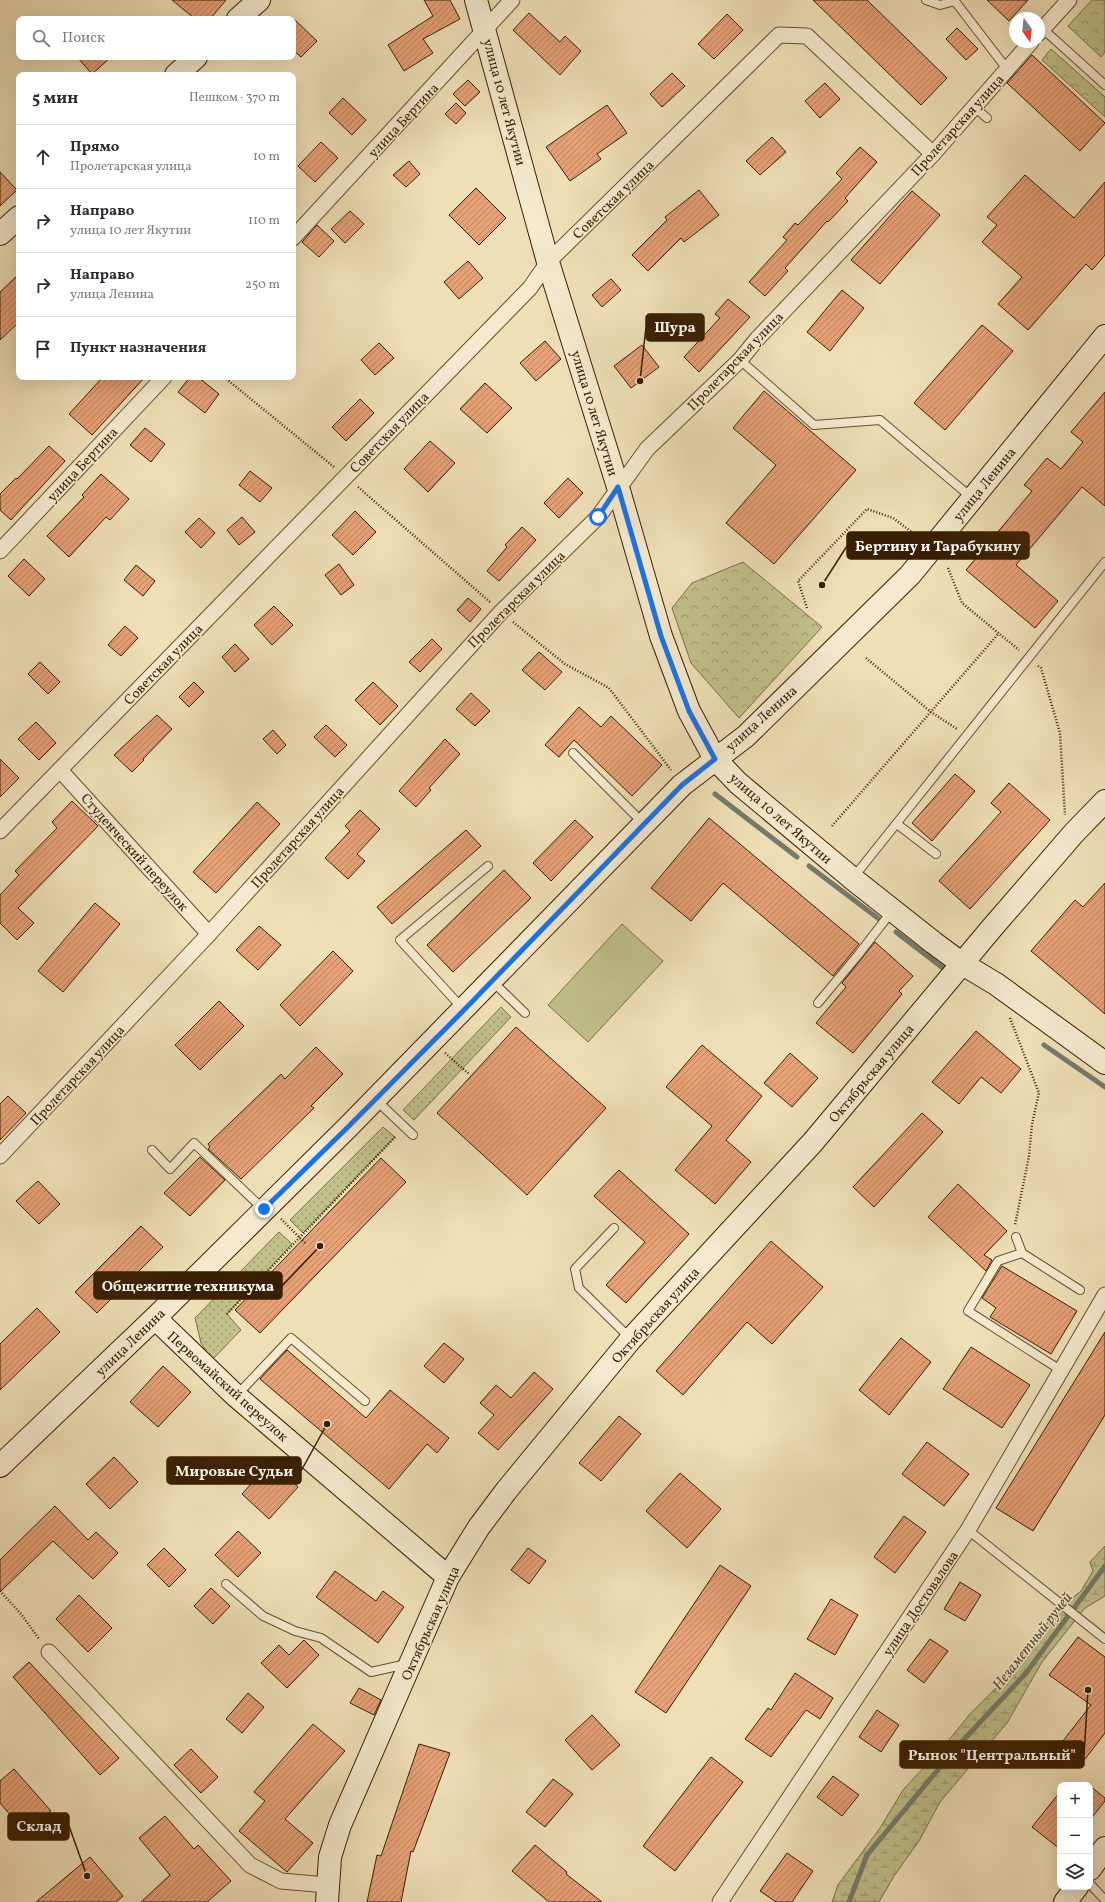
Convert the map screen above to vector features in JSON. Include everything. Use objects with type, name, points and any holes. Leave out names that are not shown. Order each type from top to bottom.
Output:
[{"type":"main road","points":[[241,16],[259,0]]},
{"type":"main road","name":"улица 10 лет Якутии","points":[[476,0],[486,31],[548,262],[618,487],[661,636],[689,711],[715,759],[738,783],[892,911],[961,964],[996,984],[1105,1063]]},
{"type":"main road","points":[[179,72],[193,60]]},
{"type":"main road","points":[[0,234],[16,220]]},
{"type":"main road","name":"улица Ленина","points":[[0,1466],[155,1318],[375,1100],[464,1010],[643,823],[682,785],[752,730],[910,575],[1105,336]]},
{"type":"main road","name":"Октябрьская улица","points":[[327,1893],[330,1857],[340,1825],[412,1663],[448,1577],[479,1527],[631,1339],[813,1142],[913,1024],[961,964],[1074,833],[1105,800]]},
{"type":"main road","name":"Первомайский переулок","points":[[155,1318],[236,1396],[448,1577]]},
{"type":"main road","points":[[1093,1865],[1105,1848]]},
{"type":"main road","points":[[1065,1902],[1075,1890]]},
{"type":"street","name":"улица Бертина","points":[[296,235],[486,31],[512,0]]},
{"type":"street","points":[[1045,27],[1069,0]]},
{"type":"street","name":"Советская улица","points":[[3,822],[60,770],[530,288],[548,262],[779,35],[807,36],[933,154]]},
{"type":"street","name":"Пролетарская улица","points":[[0,1156],[209,934],[501,612],[598,517],[618,487],[648,449],[740,360],[764,332],[933,154],[1026,48]]},
{"type":"street","name":"улица Бертина","points":[[0,551],[161,380]]},
{"type":"street","name":"Студенческий переулок","points":[[60,770],[209,934]]},
{"type":"street","name":"улица Достовалова","points":[[720,1902],[968,1530],[1105,1295]]},
{"type":"street","points":[[49,1652],[250,1865],[281,1881],[327,1893]]},
{"type":"lane","points":[[926,0],[940,5],[955,1],[1007,69]]},
{"type":"lane","points":[[1045,34],[1105,85]]},
{"type":"lane","points":[[974,107],[987,118]]},
{"type":"lane","points":[[740,360],[814,425],[880,420],[972,499]]},
{"type":"lane","points":[[853,879],[1105,562]]},
{"type":"lane","points":[[573,753],[643,823]]},
{"type":"lane","points":[[897,824],[936,854]]},
{"type":"lane","points":[[464,1010],[400,940],[488,866]]},
{"type":"lane","points":[[818,1003],[892,911]]},
{"type":"lane","points":[[492,981],[524,1013]]},
{"type":"lane","points":[[375,1100],[413,1135]]},
{"type":"lane","points":[[152,1150],[170,1169],[194,1143],[266,1207]]},
{"type":"lane","points":[[614,1228],[575,1269],[579,1288],[631,1339]]},
{"type":"lane","points":[[1016,1237],[1022,1253],[1080,1290]]},
{"type":"lane","points":[[1022,1253],[998,1261],[968,1311],[1062,1371]]},
{"type":"lane","points":[[236,1396],[291,1338],[365,1401]]},
{"type":"lane","points":[[968,1530],[1105,1639]]},
{"type":"lane","points":[[226,1584],[263,1616],[295,1631],[321,1638],[371,1672],[412,1663]]},
{"type":"lane","points":[[1093,1887],[1105,1900]]},
{"type":"path","points":[[228,380],[346,477],[501,612],[565,664],[609,688],[682,785]]},
{"type":"path","points":[[807,608],[798,581],[867,509],[893,518],[933,547]]},
{"type":"path","points":[[948,568],[962,603],[1041,668],[1060,733],[1066,827],[1074,833]]},
{"type":"path","points":[[832,826],[999,633]]},
{"type":"path","points":[[866,658],[931,712],[967,735]]},
{"type":"path","points":[[1007,1012],[1039,1093],[1032,1124],[1029,1156],[1015,1220],[1016,1237]]},
{"type":"path","points":[[433,1041],[468,1074]]},
{"type":"path","points":[[227,1314],[404,1128]]},
{"type":"path","points":[[266,1207],[306,1244]]},
{"type":"path","points":[[0,1591],[21,1614],[49,1652]]},
{"type":"green space","points":[[1092,0],[1105,0],[1105,52],[1101,57],[1068,26]]},
{"type":"green space","points":[[1051,49],[1105,97],[1105,117],[1042,60]]},
{"type":"green space","points":[[743,562],[822,627],[739,718],[691,663],[672,608],[692,583]]},
{"type":"green space","points":[[622,924],[663,961],[588,1042],[548,1005]]},
{"type":"green space","points":[[501,1007],[511,1017],[414,1120],[403,1110]]},
{"type":"green space","points":[[383,1127],[395,1137],[303,1233],[290,1220]]},
{"type":"green space","points":[[279,1232],[292,1244],[227,1314],[241,1330],[212,1360],[201,1343],[195,1318]]},
{"type":"green space","points":[[1105,1546],[1105,1596],[1085,1608],[1042,1662],[1007,1723],[940,1802],[919,1841],[894,1876],[879,1902],[832,1902],[838,1885],[880,1828],[903,1790],[949,1740],[970,1714],[1003,1681],[1032,1648],[1052,1615],[1081,1591],[1093,1571],[1090,1562]]},
{"type":"building","points":[[172,0],[226,0],[213,16],[191,16]]},
{"type":"building","points":[[424,0],[450,0],[460,19],[423,39],[433,53],[404,71],[388,45],[433,16]]},
{"type":"building","points":[[813,0],[867,0],[947,78],[921,105]]},
{"type":"building","points":[[987,0],[1028,0],[1017,12],[1009,12],[1009,21]]},
{"type":"building","points":[[529,13],[560,42],[565,36],[581,51],[560,75],[513,30]]},
{"type":"building","points":[[727,14],[743,30],[714,59],[698,44]]},
{"type":"building","points":[[296,21],[317,41],[301,57],[296,53]]},
{"type":"building","points":[[957,28],[978,49],[966,60],[946,39]]},
{"type":"building","points":[[1032,55],[1105,123],[1080,151],[1007,83]]},
{"type":"building","points":[[80,60],[108,60],[94,72],[90,72]]},
{"type":"building","points":[[672,73],[685,86],[662,107],[650,94]]},
{"type":"building","points":[[468,80],[480,92],[465,106],[453,94]]},
{"type":"building","points":[[825,83],[840,99],[820,118],[805,101]]},
{"type":"building","points":[[343,98],[366,120],[352,135],[329,113]]},
{"type":"building","points":[[456,103],[466,113],[456,124],[445,114]]},
{"type":"building","points":[[607,105],[627,133],[597,154],[601,159],[570,181],[546,147]]},
{"type":"building","points":[[772,137],[786,152],[760,175],[746,161]]},
{"type":"building","points":[[321,142],[338,158],[315,182],[298,166]]},
{"type":"building","points":[[860,147],[877,162],[845,198],[848,201],[828,222],[827,221],[785,268],[788,271],[765,296],[749,282],[787,240],[783,237],[795,223],[798,225],[842,179],[836,173]]},
{"type":"building","points":[[409,161],[420,174],[406,187],[393,175]]},
{"type":"building","points":[[0,172],[16,189],[16,191],[0,206]]},
{"type":"building","points":[[1025,175],[1074,218],[1105,182],[1105,255],[1092,270],[1086,264],[1028,330],[998,304],[1022,277],[982,242],[997,225],[987,217]]},
{"type":"building","points":[[476,188],[506,218],[479,245],[449,215]]},
{"type":"building","points":[[699,190],[719,215],[684,242],[681,238],[648,271],[632,255],[667,220],[665,217]]},
{"type":"building","points":[[912,191],[940,215],[880,284],[851,260]]},
{"type":"building","points":[[350,211],[364,224],[345,243],[331,229]]},
{"type":"building","points":[[317,225],[334,241],[319,257],[302,242]]},
{"type":"building","points":[[468,261],[483,278],[459,299],[444,282]]},
{"type":"building","points":[[16,277],[16,325],[0,340],[0,292]]},
{"type":"building","points":[[611,279],[621,290],[602,307],[592,295]]},
{"type":"building","points":[[842,290],[864,308],[830,351],[807,332]]},
{"type":"building","points":[[728,299],[750,317],[699,372],[684,357],[720,318],[715,314]]},
{"type":"building","points":[[982,325],[1013,351],[945,430],[914,403]]},
{"type":"building","points":[[545,341],[561,359],[536,381],[520,363]]},
{"type":"building","points":[[379,343],[394,358],[375,375],[361,360]]},
{"type":"building","points":[[642,345],[659,367],[631,388],[614,366]]},
{"type":"building","points":[[100,380],[142,380],[92,435],[69,414]]},
{"type":"building","points":[[188,380],[202,380],[219,394],[205,413],[178,392]]},
{"type":"building","points":[[485,383],[512,408],[487,433],[460,409]]},
{"type":"building","points":[[764,391],[856,470],[774,564],[726,523],[776,465],[733,428]]},
{"type":"building","points":[[1105,392],[1105,506],[1082,487],[1016,565],[1058,601],[1035,628],[966,570],[1032,491],[1024,485],[1047,458],[1061,469],[1083,442],[1071,432]]},
{"type":"building","points":[[360,399],[374,413],[346,441],[332,427]]},
{"type":"building","points":[[145,428],[165,444],[151,462],[130,445]]},
{"type":"building","points":[[430,441],[455,463],[428,492],[404,469]]},
{"type":"building","points":[[49,446],[65,461],[11,520],[0,510],[0,494]]},
{"type":"building","points":[[250,471],[272,488],[260,502],[239,485]]},
{"type":"building","points":[[101,474],[129,499],[110,520],[106,517],[69,557],[47,536],[84,497],[82,495]]},
{"type":"building","points":[[568,478],[583,493],[559,518],[544,503]]},
{"type":"building","points":[[355,511],[376,532],[353,555],[332,535]]},
{"type":"building","points":[[242,517],[255,532],[239,545],[227,530]]},
{"type":"building","points":[[199,518],[215,533],[201,548],[185,532]]},
{"type":"building","points":[[522,527],[536,540],[499,581],[487,571],[507,547],[505,545]]},
{"type":"building","points":[[24,559],[45,579],[29,596],[8,576]]},
{"type":"building","points":[[339,564],[354,585],[341,595],[325,575]]},
{"type":"building","points":[[136,565],[155,581],[143,596],[124,580]]},
{"type":"building","points":[[468,598],[481,609],[470,622],[457,610]]},
{"type":"building","points":[[274,606],[293,625],[272,645],[254,625]]},
{"type":"building","points":[[125,626],[138,638],[121,656],[108,645]]},
{"type":"building","points":[[432,639],[442,649],[420,672],[409,662]]},
{"type":"building","points":[[235,644],[249,659],[235,672],[222,657]]},
{"type":"building","points":[[539,652],[562,672],[545,690],[522,670]]},
{"type":"building","points":[[40,662],[60,682],[48,694],[28,674]]},
{"type":"building","points":[[194,682],[204,692],[189,707],[179,697]]},
{"type":"building","points":[[373,682],[398,706],[380,725],[355,700]]},
{"type":"building","points":[[471,693],[490,711],[475,726],[456,709]]},
{"type":"building","points":[[579,707],[601,727],[611,716],[662,765],[632,796],[574,740],[559,757],[545,745]]},
{"type":"building","points":[[157,715],[172,729],[132,772],[114,755]]},
{"type":"building","points":[[36,722],[56,743],[39,760],[18,739]]},
{"type":"building","points":[[326,725],[347,745],[335,757],[314,737]]},
{"type":"building","points":[[273,730],[286,745],[277,754],[263,739]]},
{"type":"building","points":[[445,739],[460,754],[429,788],[431,790],[416,807],[399,791]]},
{"type":"building","points":[[0,759],[19,778],[0,797]]},
{"type":"building","points":[[955,774],[975,791],[932,841],[912,823]]},
{"type":"building","points":[[1009,783],[1050,820],[970,909],[939,881],[1001,812],[991,803]]},
{"type":"building","points":[[72,801],[98,826],[18,908],[34,923],[17,940],[0,923],[0,895],[19,875],[15,871],[57,828],[52,822]]},
{"type":"building","points":[[257,802],[280,824],[216,893],[193,872]]},
{"type":"building","points":[[360,810],[380,829],[357,854],[365,861],[348,879],[325,858],[350,831],[345,826]]},
{"type":"building","points":[[709,818],[859,944],[833,976],[723,883],[691,921],[651,888]]},
{"type":"building","points":[[575,820],[593,837],[551,881],[533,863]]},
{"type":"building","points":[[466,830],[481,846],[392,924],[377,907]]},
{"type":"building","points":[[504,870],[531,898],[453,972],[427,945]]},
{"type":"building","points":[[1105,883],[1105,1014],[1031,951],[1075,900],[1083,907]]},
{"type":"building","points":[[95,903],[120,924],[63,992],[38,971]]},
{"type":"building","points":[[259,926],[281,945],[258,970],[236,950]]},
{"type":"building","points":[[875,942],[913,976],[899,991],[902,994],[853,1053],[816,1023],[846,987],[842,983]]},
{"type":"building","points":[[333,951],[353,971],[300,1026],[280,1005]]},
{"type":"building","points":[[219,1001],[244,1026],[200,1070],[175,1045]]},
{"type":"building","points":[[516,1027],[606,1108],[527,1195],[437,1113]]},
{"type":"building","points":[[976,1031],[1021,1069],[1001,1093],[981,1077],[959,1104],[932,1082]]},
{"type":"building","points":[[702,1045],[762,1096],[726,1140],[751,1162],[715,1204],[675,1170],[712,1126],[666,1087]]},
{"type":"building","points":[[316,1047],[343,1074],[311,1106],[314,1108],[241,1179],[208,1149],[210,1147],[208,1144],[281,1074],[285,1079]]},
{"type":"building","points":[[790,1053],[818,1078],[792,1107],[764,1083]]},
{"type":"building","points":[[8,1096],[26,1113],[0,1140],[0,1104]]},
{"type":"building","points":[[922,1113],[943,1132],[874,1207],[853,1187]]},
{"type":"building","points":[[200,1157],[225,1180],[190,1216],[164,1193]]},
{"type":"building","points":[[381,1158],[406,1182],[260,1333],[235,1310]]},
{"type":"building","points":[[619,1170],[689,1234],[626,1303],[606,1285],[645,1242],[594,1196]]},
{"type":"building","points":[[38,1181],[60,1204],[39,1224],[16,1201]]},
{"type":"building","points":[[958,1184],[1007,1231],[984,1255],[992,1260],[986,1271],[928,1217]]},
{"type":"building","points":[[141,1226],[163,1247],[97,1313],[75,1292]]},
{"type":"building","points":[[771,1241],[823,1287],[772,1344],[747,1322],[683,1395],[656,1371]]},
{"type":"building","points":[[1002,1266],[1077,1311],[1051,1354],[990,1317],[996,1308],[982,1298]]},
{"type":"building","points":[[37,1308],[60,1332],[0,1390],[0,1344]]},
{"type":"building","points":[[1105,1332],[1105,1415],[1033,1531],[996,1508]]},
{"type":"building","points":[[901,1338],[931,1362],[889,1415],[859,1390]]},
{"type":"building","points":[[444,1343],[464,1359],[444,1383],[424,1366]]},
{"type":"building","points":[[971,1347],[1030,1385],[1002,1428],[943,1389]]},
{"type":"building","points":[[287,1350],[366,1418],[390,1390],[449,1438],[437,1453],[427,1444],[389,1489],[260,1379]]},
{"type":"building","points":[[163,1366],[191,1392],[158,1427],[130,1402]]},
{"type":"building","points":[[534,1372],[553,1389],[498,1450],[478,1433],[494,1415],[480,1403],[496,1385],[511,1398]]},
{"type":"building","points":[[619,1416],[641,1434],[601,1481],[579,1463]]},
{"type":"building","points":[[927,1442],[969,1474],[944,1506],[902,1474]]},
{"type":"building","points":[[114,1457],[138,1482],[110,1509],[86,1484]]},
{"type":"building","points":[[271,1462],[298,1487],[269,1519],[242,1494]]},
{"type":"building","points":[[680,1473],[721,1509],[687,1548],[646,1511]]},
{"type":"building","points":[[55,1506],[88,1540],[96,1532],[118,1553],[93,1579],[53,1541],[0,1592],[0,1560]]},
{"type":"building","points":[[904,1516],[926,1532],[895,1573],[874,1557]]},
{"type":"building","points":[[238,1531],[261,1553],[238,1577],[215,1555]]},
{"type":"building","points":[[164,1548],[186,1570],[169,1587],[147,1565]]},
{"type":"building","points":[[528,1548],[546,1561],[529,1584],[511,1570]]},
{"type":"building","points":[[720,1565],[751,1586],[666,1713],[635,1692]]},
{"type":"building","points":[[335,1571],[376,1601],[383,1591],[404,1607],[378,1643],[316,1597]]},
{"type":"building","points":[[960,1582],[981,1595],[965,1621],[944,1609]]},
{"type":"building","points":[[211,1588],[230,1606],[213,1624],[194,1606]]},
{"type":"building","points":[[79,1595],[112,1628],[88,1652],[56,1619]]},
{"type":"building","points":[[831,1599],[858,1615],[835,1655],[807,1639]]},
{"type":"building","points":[[1078,1637],[1105,1657],[1105,1733],[1082,1763],[1059,1746],[1091,1705],[1049,1675]]},
{"type":"building","points":[[930,1639],[948,1651],[924,1683],[907,1670]]},
{"type":"building","points":[[304,1640],[319,1655],[287,1688],[261,1663],[279,1645],[289,1655]]},
{"type":"building","points":[[29,1662],[119,1758],[100,1775],[13,1677]]},
{"type":"building","points":[[795,1673],[833,1698],[820,1719],[806,1710],[771,1757],[745,1739],[768,1708],[771,1710]]},
{"type":"building","points":[[359,1688],[381,1700],[374,1715],[350,1703]]},
{"type":"building","points":[[248,1693],[264,1707],[242,1733],[226,1719]]},
{"type":"building","points":[[877,1710],[899,1725],[881,1752],[859,1737]]},
{"type":"building","points":[[592,1715],[620,1745],[592,1770],[565,1740]]},
{"type":"building","points":[[313,1724],[345,1751],[285,1819],[313,1843],[287,1872],[239,1831],[265,1801],[254,1792]]},
{"type":"building","points":[[419,1744],[450,1753],[413,1852],[411,1851],[401,1902],[367,1902],[377,1855],[381,1856]]},
{"type":"building","points":[[191,1749],[218,1777],[201,1793],[174,1765]]},
{"type":"building","points":[[711,1757],[743,1782],[675,1871],[643,1846]]},
{"type":"building","points":[[14,1769],[51,1811],[26,1833],[0,1803],[0,1781]]},
{"type":"building","points":[[833,1776],[859,1795],[842,1816],[817,1797]]},
{"type":"building","points":[[553,1779],[573,1794],[545,1827],[526,1812]]},
{"type":"building","points":[[1093,1788],[1105,1798],[1105,1801],[1093,1816]]},
{"type":"building","points":[[1057,1796],[1057,1847],[1032,1827]]},
{"type":"building","points":[[165,1816],[194,1849],[198,1845],[231,1881],[207,1902],[141,1902],[170,1875],[139,1838]]},
{"type":"building","points":[[535,1845],[567,1872],[566,1874],[602,1902],[549,1902],[512,1871]]},
{"type":"building","points":[[787,1853],[813,1871],[792,1902],[776,1902],[760,1891]]},
{"type":"building","points":[[90,1857],[123,1896],[116,1902],[36,1902]]},
{"type":"waterway","points":[[715,794],[797,857]]},
{"type":"waterway","points":[[809,866],[883,922]]},
{"type":"waterway","points":[[896,932],[948,972]]},
{"type":"waterway","points":[[1044,1045],[1105,1087]]},
{"type":"waterway","name":"Незаметный ручей","points":[[849,1902],[867,1855],[956,1748],[1026,1673],[1105,1566]]},
{"type":"place","name":"Шура","points":[[640,381]]},
{"type":"place","name":"Бертину и Тарабукину","points":[[822,585]]},
{"type":"place","name":"Общежитие техникума","points":[[320,1246]]},
{"type":"place","name":"Мировые Судьи","points":[[327,1424]]},
{"type":"place","name":"Рынок \"Центральный\"","points":[[1088,1690]]},
{"type":"place","name":"Склад","points":[[87,1876]]},
{"type":"route","points":[[264,1209],[464,1010],[643,823],[682,785],[715,759],[689,711],[661,636],[618,487],[598,517]]}]
